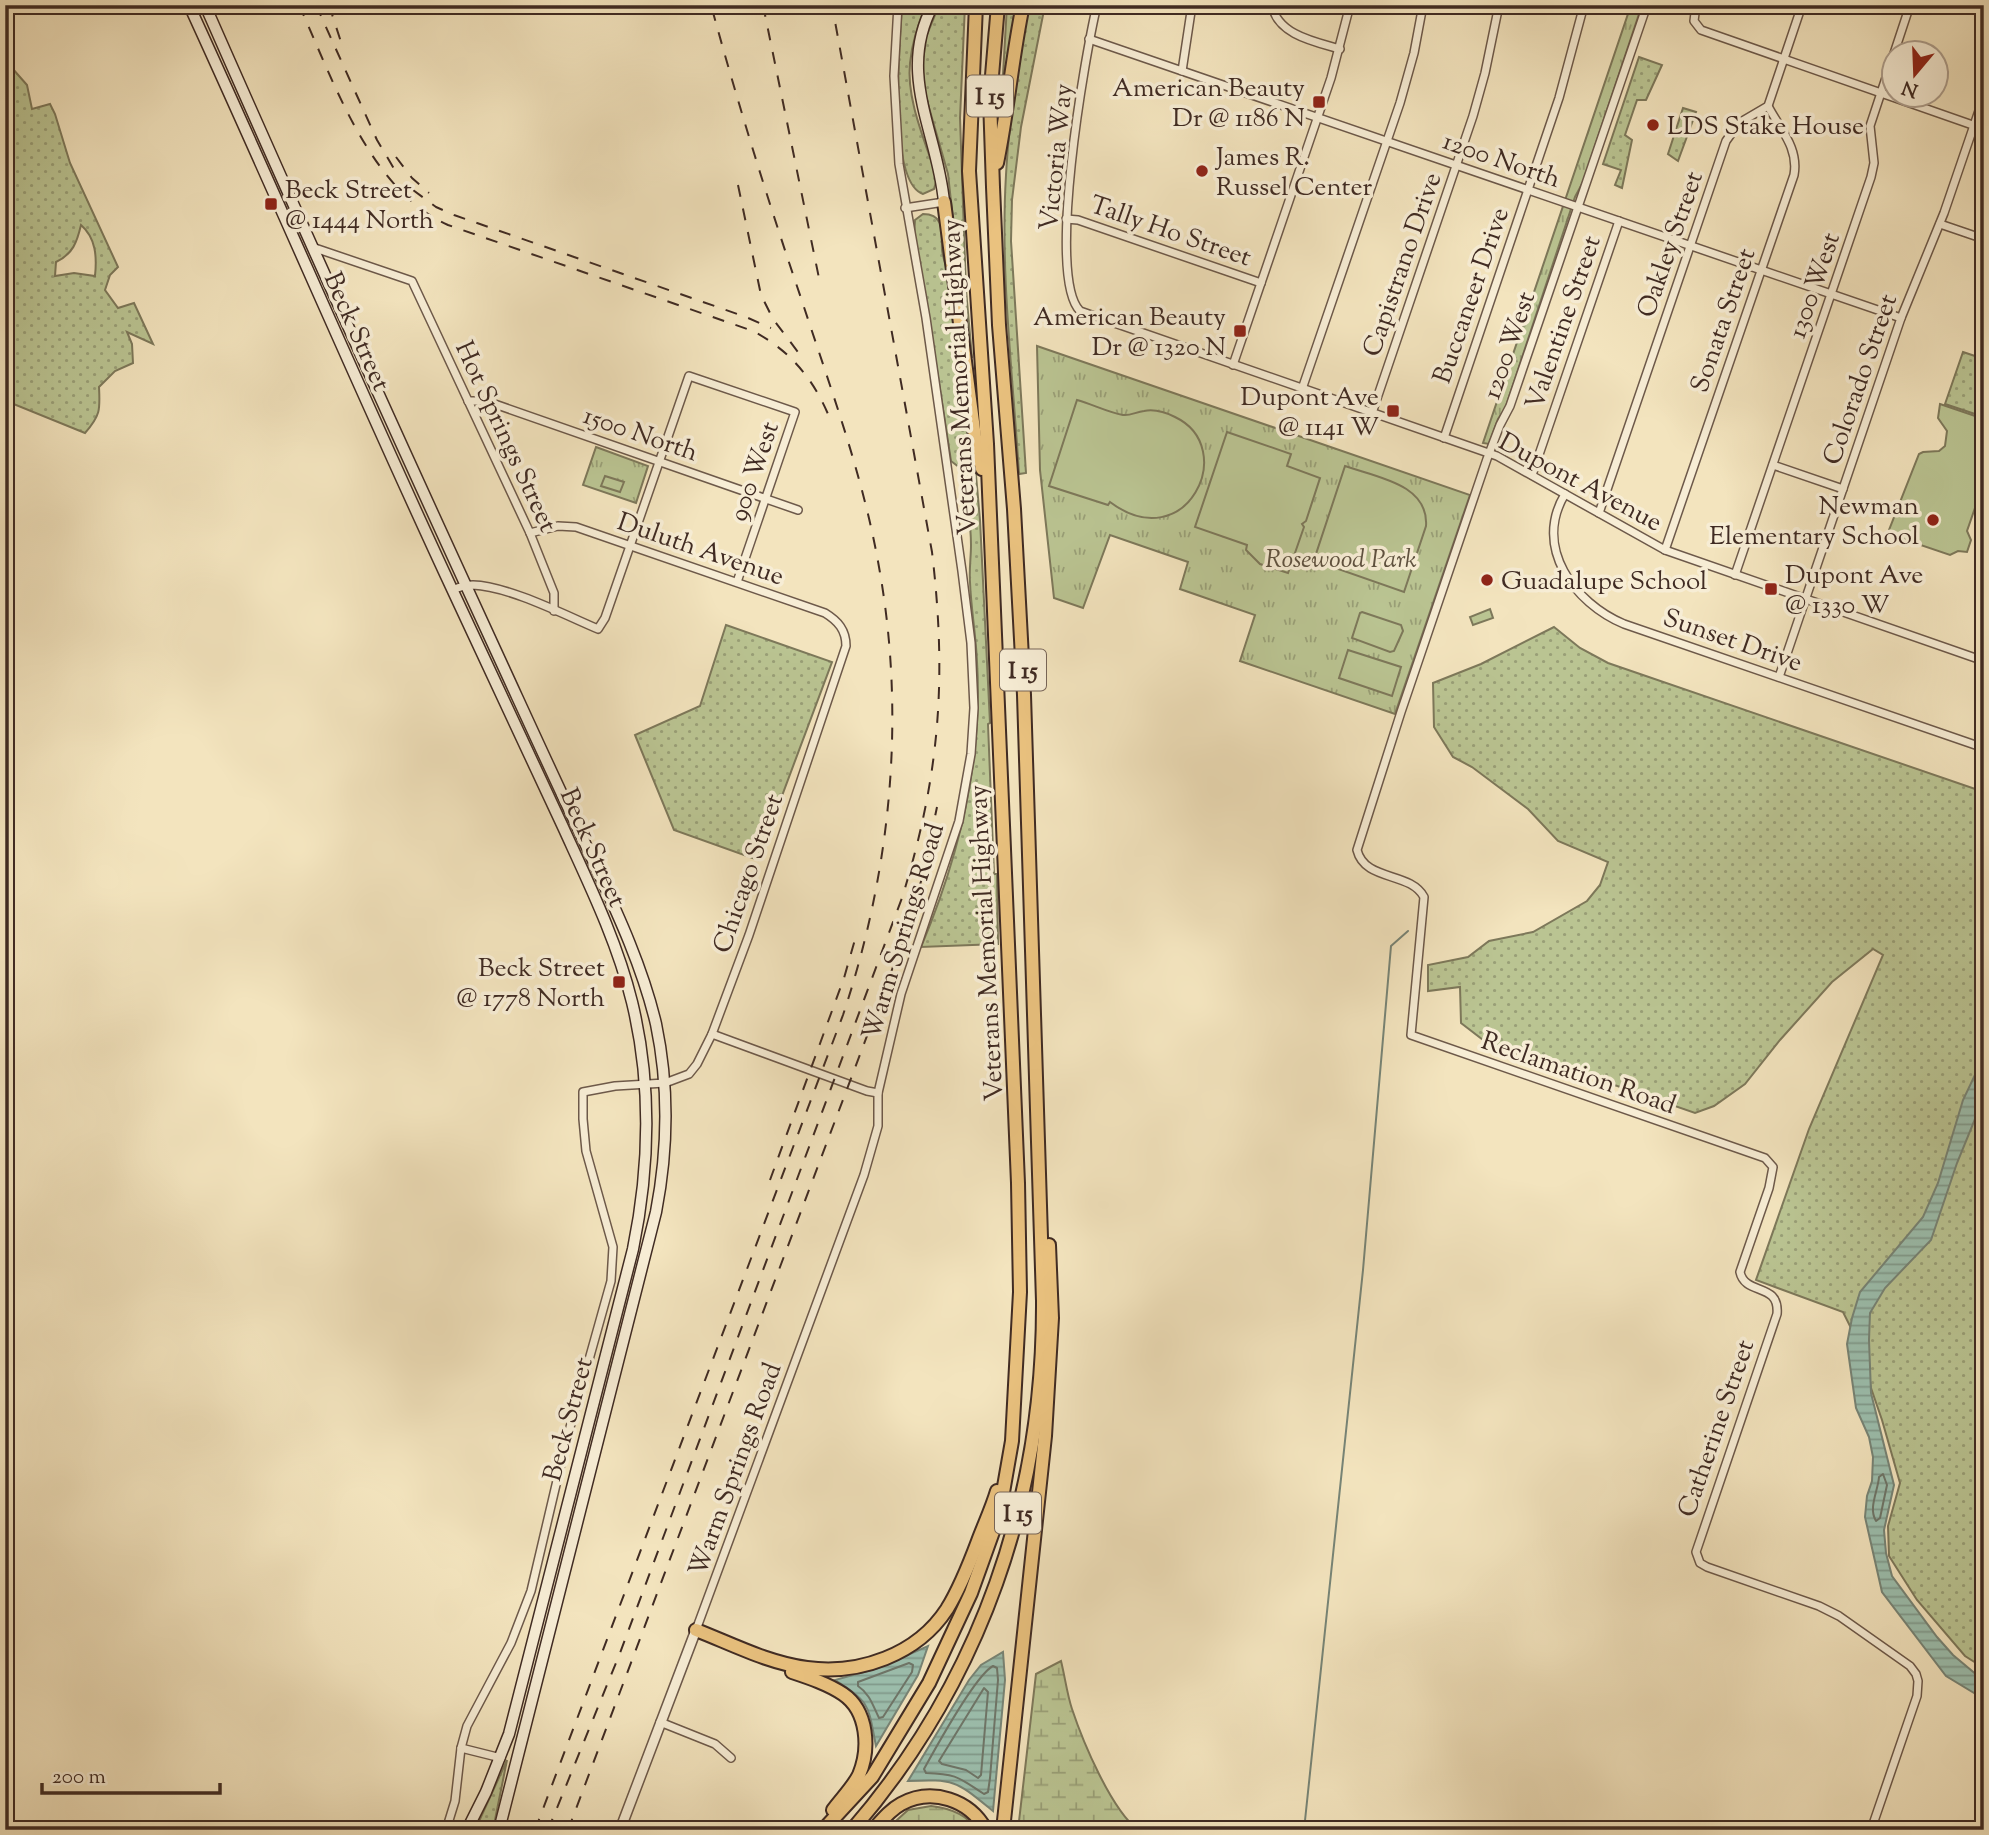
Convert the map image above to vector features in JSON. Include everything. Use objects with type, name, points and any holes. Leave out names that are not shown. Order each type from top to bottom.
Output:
[{"type":"highway","name":"Veterans Memorial Highway","points":[[823,1830],[872,1777],[929,1683],[971,1593],[999,1515],[1012,1441],[1020,1292],[1018,1183],[987,444],[969,171],[976,5]]},
{"type":"highway","name":"Veterans Memorial Highway","points":[[852,1830],[895,1777],[937,1712],[989,1602],[1014,1529],[1033,1442],[1043,1339],[1024,695],[992,187],[990,99],[998,5]]},
{"type":"highway","points":[[992,187],[1023,5]]},
{"type":"highway","points":[[944,202],[975,437],[989,500]]},
{"type":"highway","points":[[1003,1830],[1038,1514],[1051,1343],[1051,1273],[1045,1192],[1037,1154]]},
{"type":"highway","points":[[695,1633],[775,1661],[836,1671],[880,1661],[916,1643],[945,1611],[964,1578],[995,1497],[1012,1441]]},
{"type":"highway","points":[[695,1633],[824,1683],[845,1695],[859,1713],[866,1738],[865,1756],[858,1777],[817,1830]]},
{"type":"highway","points":[[873,1830],[896,1807],[924,1797],[942,1797],[959,1803],[974,1813],[986,1830]]},
{"type":"main road","name":"Beck Street","points":[[190,5],[452,590],[612,938],[632,1003],[646,1085],[646,1172],[634,1249],[513,1720],[501,1758],[467,1830]]},
{"type":"main road","name":"Beck Street","points":[[205,5],[630,946],[655,1022],[665,1083],[664,1164],[653,1225],[499,1830]]},
{"type":"main road","points":[[933,5],[921,37],[917,80],[922,108],[940,168],[944,202]]},
{"type":"street","name":"Warm Springs Road","points":[[620,1830],[856,1202],[878,1126],[878,1093],[901,994],[959,821],[971,754],[974,720],[971,643],[926,318],[905,208],[895,118],[894,76],[898,5]]},
{"type":"street","name":"Victoria Way","points":[[1080,311],[1071,296],[1066,219],[1089,39],[1097,5]]},
{"type":"street","points":[[1182,71],[1192,5]]},
{"type":"street","points":[[1272,5],[1277,20],[1289,31],[1340,49]]},
{"type":"street","points":[[1234,365],[1318,118],[1340,49],[1350,5]]},
{"type":"street","points":[[1302,389],[1408,78],[1423,5]]},
{"type":"street","name":"Capistrano Drive","points":[[1372,413],[1457,166],[1483,82],[1499,5]]},
{"type":"street","name":"Buccaneer Drive","points":[[1444,438],[1559,99],[1584,5]]},
{"type":"street","name":"1200 West","points":[[1360,858],[1358,845],[1394,734],[1489,453],[1510,406],[1647,5]]},
{"type":"street","points":[[1696,5],[1694,22],[1702,30],[1881,92]]},
{"type":"street","points":[[1768,106],[1802,5]]},
{"type":"street","name":"1300 West","points":[[1899,38],[1910,5]]},
{"type":"street","name":"1200 North","points":[[1089,39],[1901,318]]},
{"type":"street","name":"1300 West","points":[[1735,575],[1871,177],[1874,163],[1869,131],[1881,92]]},
{"type":"street","name":"Colorado Street","points":[[1779,677],[1901,318],[1940,224],[1984,96]]},
{"type":"street","name":"Oakley Street","points":[[1599,513],[1728,136],[1739,123],[1768,106]]},
{"type":"street","name":"Sonata Street","points":[[1665,550],[1795,165],[1791,146],[1768,106]]},
{"type":"street","points":[[1926,108],[1984,129]]},
{"type":"street","points":[[905,208],[944,202]]},
{"type":"street","name":"Tally Ho Street","points":[[1066,219],[1078,220],[1261,283]]},
{"type":"street","name":"Valentine Street","points":[[1532,475],[1619,221]]},
{"type":"street","points":[[1940,224],[1984,239]]},
{"type":"street","name":"Hot Springs Street","points":[[312,247],[412,281],[530,533],[554,593],[554,611]]},
{"type":"street","name":"Dupont Avenue","points":[[1080,311],[1489,453],[1665,550],[1984,661]]},
{"type":"street","name":"900 West","points":[[660,461],[689,376],[794,412],[737,582]]},
{"type":"street","name":"1500 North","points":[[468,401],[486,401],[799,510]]},
{"type":"street","points":[[452,590],[465,585],[487,587],[598,629],[660,461]]},
{"type":"street","points":[[1773,465],[1843,489]]},
{"type":"street","name":"Sunset Drive","points":[[1565,494],[1555,517],[1555,549],[1565,575],[1590,605],[1624,624],[1984,747]]},
{"type":"street","name":"Duluth Avenue","points":[[530,533],[567,525],[629,545],[825,613],[841,626],[845,637]]},
{"type":"street","name":"Chicago Street","points":[[461,1748],[471,1717],[511,1643],[526,1606],[545,1539],[569,1431],[611,1281],[613,1247],[586,1152],[583,1092],[615,1086],[665,1083],[689,1074],[697,1064],[712,1034],[749,935],[844,654],[845,637]]},
{"type":"street","name":"Reclamation Road","points":[[1360,858],[1367,867],[1413,885],[1424,897],[1411,1035],[1770,1162],[1773,1167],[1772,1177],[1740,1272],[1746,1284],[1774,1297],[1777,1314]]},
{"type":"street","points":[[712,1034],[878,1093]]},
{"type":"street","name":"Catherine Street","points":[[1777,1314],[1697,1546],[1697,1557],[1707,1567],[1819,1605],[1910,1666],[1918,1681],[1917,1696],[1871,1830]]},
{"type":"street","points":[[660,1722],[715,1744],[731,1758]]},
{"type":"street","points":[[446,1830],[455,1801],[461,1748],[501,1758]]},
{"type":"green space","points":[[902,5],[926,5],[918,26],[910,63],[911,92],[937,178],[934,189],[923,194],[912,184],[904,164],[900,138],[898,77]]},
{"type":"green space","points":[[939,5],[965,5],[960,118],[966,290],[972,357],[968,357],[948,174],[924,90],[922,70],[926,37]]},
{"type":"green space","points":[[1007,5],[1020,5],[1006,92],[1002,92]]},
{"type":"green space","points":[[1028,5],[1045,5],[1021,127],[1012,200],[1011,241],[1026,473],[1019,474],[1006,287],[1005,212],[1007,154],[1017,68]]},
{"type":"green space","points":[[1631,5],[1642,5],[1583,182],[1575,197],[1505,409],[1498,419],[1489,444],[1483,443]]},
{"type":"green space","points":[[1639,57],[1662,65],[1646,100],[1637,100],[1625,135],[1632,140],[1622,188],[1615,185],[1621,170],[1603,164]]},
{"type":"green space","points":[[5,60],[27,85],[32,109],[50,104],[70,163],[118,267],[110,275],[105,290],[118,308],[134,303],[153,344],[127,332],[132,344],[133,363],[115,371],[99,387],[98,412],[85,433],[11,403],[5,386]],"holes":[[[81,225],[94,248],[95,276],[74,273],[55,276],[56,262],[73,247]]]},
{"type":"green space","points":[[1683,108],[1696,112],[1678,161],[1668,154]]},
{"type":"green space","points":[[923,214],[936,217],[941,226],[942,250],[948,273],[975,464],[990,723],[998,944],[921,947],[935,913],[957,843],[972,772],[978,699],[971,602],[971,545],[964,471],[951,461],[914,238],[915,220]]},
{"type":"green space","name":"Rosewood Park","points":[[1037,346],[1470,495],[1395,714],[1240,661],[1255,615],[1180,589],[1188,562],[1110,535],[1083,608],[1054,598],[1040,470]]},
{"type":"green space","points":[[1963,352],[1984,359],[1984,417],[1945,404]]},
{"type":"green space","points":[[1077,400],[1123,415],[1148,410],[1163,412],[1175,417],[1194,432],[1203,451],[1203,473],[1195,492],[1181,508],[1161,517],[1137,516],[1110,502],[1108,505],[1049,486]]},
{"type":"green space","points":[[1940,404],[1984,419],[1984,482],[1967,531],[1971,540],[1967,552],[1958,551],[1950,555],[1891,535],[1889,530],[1919,454],[1939,451],[1945,446],[1947,431],[1938,418]]},
{"type":"green space","points":[[1227,432],[1291,454],[1287,466],[1320,478],[1306,521],[1302,524],[1304,527],[1288,573],[1260,564],[1246,550],[1247,545],[1195,527]]},
{"type":"green space","points":[[596,447],[648,466],[636,503],[583,485]]},
{"type":"green space","points":[[1345,466],[1398,484],[1419,500],[1425,512],[1426,526],[1404,592],[1321,563],[1316,554]]},
{"type":"green space","points":[[605,476],[624,482],[620,492],[601,486]]},
{"type":"green space","points":[[1490,609],[1493,618],[1473,625],[1470,617]]},
{"type":"green space","points":[[1362,612],[1401,625],[1403,631],[1394,651],[1390,652],[1352,638]]},
{"type":"green space","points":[[726,625],[832,662],[758,860],[674,830],[635,735],[700,706]]},
{"type":"green space","points":[[1554,627],[1580,648],[1608,663],[1984,792],[1984,1668],[1965,1656],[1917,1600],[1889,1556],[1888,1526],[1900,1483],[1871,1388],[1865,1356],[1843,1312],[1756,1280],[1809,1129],[1883,955],[1873,949],[1832,982],[1745,1084],[1714,1106],[1695,1113],[1551,1063],[1491,1046],[1461,1023],[1460,987],[1428,991],[1428,965],[1468,957],[1489,941],[1533,932],[1587,901],[1600,885],[1608,862],[1558,841],[1528,809],[1472,767],[1453,757],[1434,727],[1433,683],[1481,664]]},
{"type":"green space","points":[[1348,650],[1401,667],[1392,696],[1339,678]]},
{"type":"green space","points":[[1061,1661],[1072,1709],[1083,1739],[1108,1791],[1138,1830],[1018,1830],[1036,1674]]},
{"type":"green space","points":[[507,1760],[493,1830],[475,1830]]},
{"type":"green space","points":[[931,1806],[956,1812],[968,1819],[976,1830],[886,1830],[908,1810]]},
{"type":"water","points":[[1984,1056],[1984,1097],[1957,1163],[1931,1240],[1885,1288],[1870,1313],[1869,1340],[1871,1393],[1894,1485],[1884,1530],[1892,1576],[1937,1637],[1953,1655],[1984,1681],[1984,1699],[1946,1676],[1882,1592],[1865,1517],[1872,1481],[1873,1457],[1869,1437],[1856,1408],[1847,1344],[1860,1292],[1923,1217],[1938,1183],[1963,1100]]},
{"type":"water","points":[[928,1646],[918,1675],[876,1746],[866,1706],[855,1694],[835,1680],[878,1668]]},
{"type":"water","points":[[1003,1652],[1005,1680],[993,1811],[955,1784],[908,1781],[969,1680],[981,1665]]},
{"type":"waterway","points":[[1304,1830],[1363,1270],[1391,946],[1408,931]]},
{"type":"railway","points":[[299,5],[357,130],[375,160],[396,186],[420,209],[448,225],[753,331],[778,347],[798,366],[815,388],[828,414]]},
{"type":"railway","points":[[316,5],[377,140],[396,172]]},
{"type":"railway","points":[[329,5],[342,45]]},
{"type":"railway","points":[[535,1830],[843,1015],[873,905],[883,850],[889,793],[892,680],[887,623],[872,533],[845,431],[765,189],[711,5]]},
{"type":"railway","points":[[763,5],[820,283]]},
{"type":"railway","points":[[548,1830],[620,1653],[902,898],[925,810],[932,768],[939,685],[937,598],[932,552],[832,5]]},
{"type":"railway","points":[[396,157],[412,178],[429,193]]},
{"type":"railway","points":[[738,185],[761,295],[773,319],[804,360]]},
{"type":"railway","points":[[413,190],[436,207],[454,215],[771,328]]},
{"type":"railway","points":[[568,1830],[905,935],[922,878],[937,807]]},
{"type":"railway","points":[[770,1180],[844,978],[856,936]]},
{"type":"place","name":"American Beauty Dr @ 1186 N","points":[[1319,102]]},
{"type":"place","name":"LDS Stake House","points":[[1653,125]]},
{"type":"place","name":"James R. Russel Center","points":[[1202,171]]},
{"type":"place","name":"Beck Street @ 1444 North","points":[[271,204]]},
{"type":"place","name":"American Beauty Dr @ 1320 N","points":[[1240,331]]},
{"type":"place","name":"Dupont Ave @ 1141 W","points":[[1393,411]]},
{"type":"place","name":"Newman Elementary School","points":[[1933,520]]},
{"type":"place","name":"Guadalupe School","points":[[1487,580]]},
{"type":"place","name":"Dupont Ave @ 1330 W","points":[[1771,589]]},
{"type":"place","name":"Beck Street @ 1778 North","points":[[619,982]]}]
